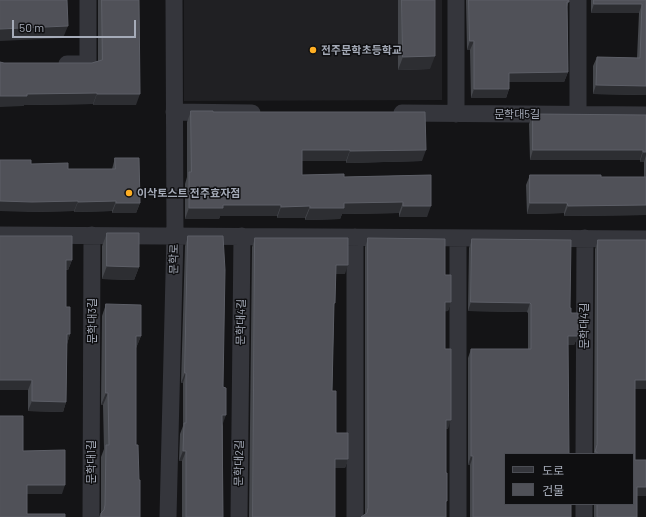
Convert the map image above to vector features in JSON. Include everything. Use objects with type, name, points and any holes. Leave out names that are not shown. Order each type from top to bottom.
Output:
[{"type":"street","points":[[52,64],[88,64],[88,0]]},
{"type":"street","name":"문학로","points":[[168,517],[175,235],[174,0]]},
{"type":"street","points":[[456,0],[456,114]]},
{"type":"street","points":[[578,0],[578,114]]},
{"type":"street","points":[[174,112],[268,113]]},
{"type":"street","name":"문학대5길","points":[[386,113],[646,115]]},
{"type":"street","points":[[0,235],[646,239]]},
{"type":"street","name":"문학대3길","points":[[92,235],[92,406]]},
{"type":"street","name":"문학대4길","points":[[240,409],[242,236]]},
{"type":"street","points":[[355,237],[355,517]]},
{"type":"street","points":[[458,238],[458,517]]},
{"type":"street","name":"문학대4길","points":[[584,453],[585,238]]},
{"type":"street","name":"문학대1길","points":[[91,517],[92,406]]},
{"type":"street","name":"문학대2길","points":[[239,517],[240,409]]},
{"type":"street","points":[[584,505],[584,517]]},
{"type":"shaded area","name":"전주문학초등학교","points":[[184,0],[442,0],[442,100],[184,101]]},
{"type":"building","points":[[0,0],[67,0],[68,26],[0,29]]},
{"type":"building","points":[[102,0],[139,0],[140,94],[27,94],[27,96],[0,96],[0,62],[92,63],[102,60]]},
{"type":"building","points":[[402,0],[435,0],[435,56],[403,57]]},
{"type":"building","points":[[469,0],[569,0],[569,2],[567,2],[568,72],[509,73],[509,89],[474,89],[474,41],[470,41]]},
{"type":"building","points":[[594,0],[646,0],[646,86],[596,85],[597,57],[640,58],[642,4],[594,4]]},
{"type":"building","points":[[191,111],[425,112],[426,150],[302,150],[302,175],[344,174],[344,177],[431,175],[431,206],[403,206],[403,202],[344,203],[344,208],[310,208],[310,206],[281,207],[281,205],[223,205],[223,208],[189,208],[189,172],[191,172]]},
{"type":"building","points":[[533,114],[646,115],[646,152],[643,152],[643,150],[533,150]]},
{"type":"building","points":[[115,158],[139,158],[140,203],[116,203],[116,201],[0,201],[0,160],[31,160],[31,164],[68,163],[68,169],[115,169]]},
{"type":"building","points":[[530,175],[601,175],[601,177],[646,177],[646,205],[568,206],[567,203],[530,203]]},
{"type":"building","points":[[107,233],[139,233],[139,267],[107,266]]},
{"type":"building","points":[[0,236],[72,236],[72,260],[66,260],[66,307],[70,307],[70,334],[67,334],[66,402],[32,401],[32,380],[0,380]]},
{"type":"building","points":[[188,236],[223,236],[225,270],[223,387],[226,388],[226,415],[222,415],[223,517],[186,517],[186,451],[183,451],[184,423],[186,423],[185,373]]},
{"type":"building","points":[[255,238],[348,238],[348,265],[336,265],[334,303],[332,391],[336,391],[336,433],[348,433],[348,459],[335,459],[335,517],[253,517]]},
{"type":"building","points":[[368,238],[445,239],[445,275],[451,275],[451,302],[445,302],[445,349],[451,349],[451,420],[446,420],[446,517],[361,517],[367,513],[368,508]]},
{"type":"building","points":[[472,239],[571,240],[570,308],[571,313],[578,313],[578,336],[568,336],[569,453],[504,453],[504,505],[571,505],[571,517],[473,517],[473,456],[471,456],[471,349],[531,349],[531,304],[471,302]]},
{"type":"building","points":[[598,240],[646,240],[646,380],[635,380],[635,460],[646,460],[646,487],[637,487],[637,517],[597,517],[597,505],[634,505],[634,453],[597,453],[595,452],[597,445]]},
{"type":"building","points":[[106,304],[141,305],[141,336],[136,336],[136,445],[138,445],[140,480],[140,517],[101,517],[101,513],[104,510],[105,505],[106,445],[109,445],[108,393],[106,393]]},
{"type":"building","points":[[0,416],[23,416],[23,451],[65,450],[65,485],[27,485],[27,514],[65,514],[65,517],[0,517]]},
{"type":"place","name":"전주문학초등학교","points":[[313,50]]},
{"type":"place","name":"이삭토스트 전주효자점","points":[[129,193]]}]
